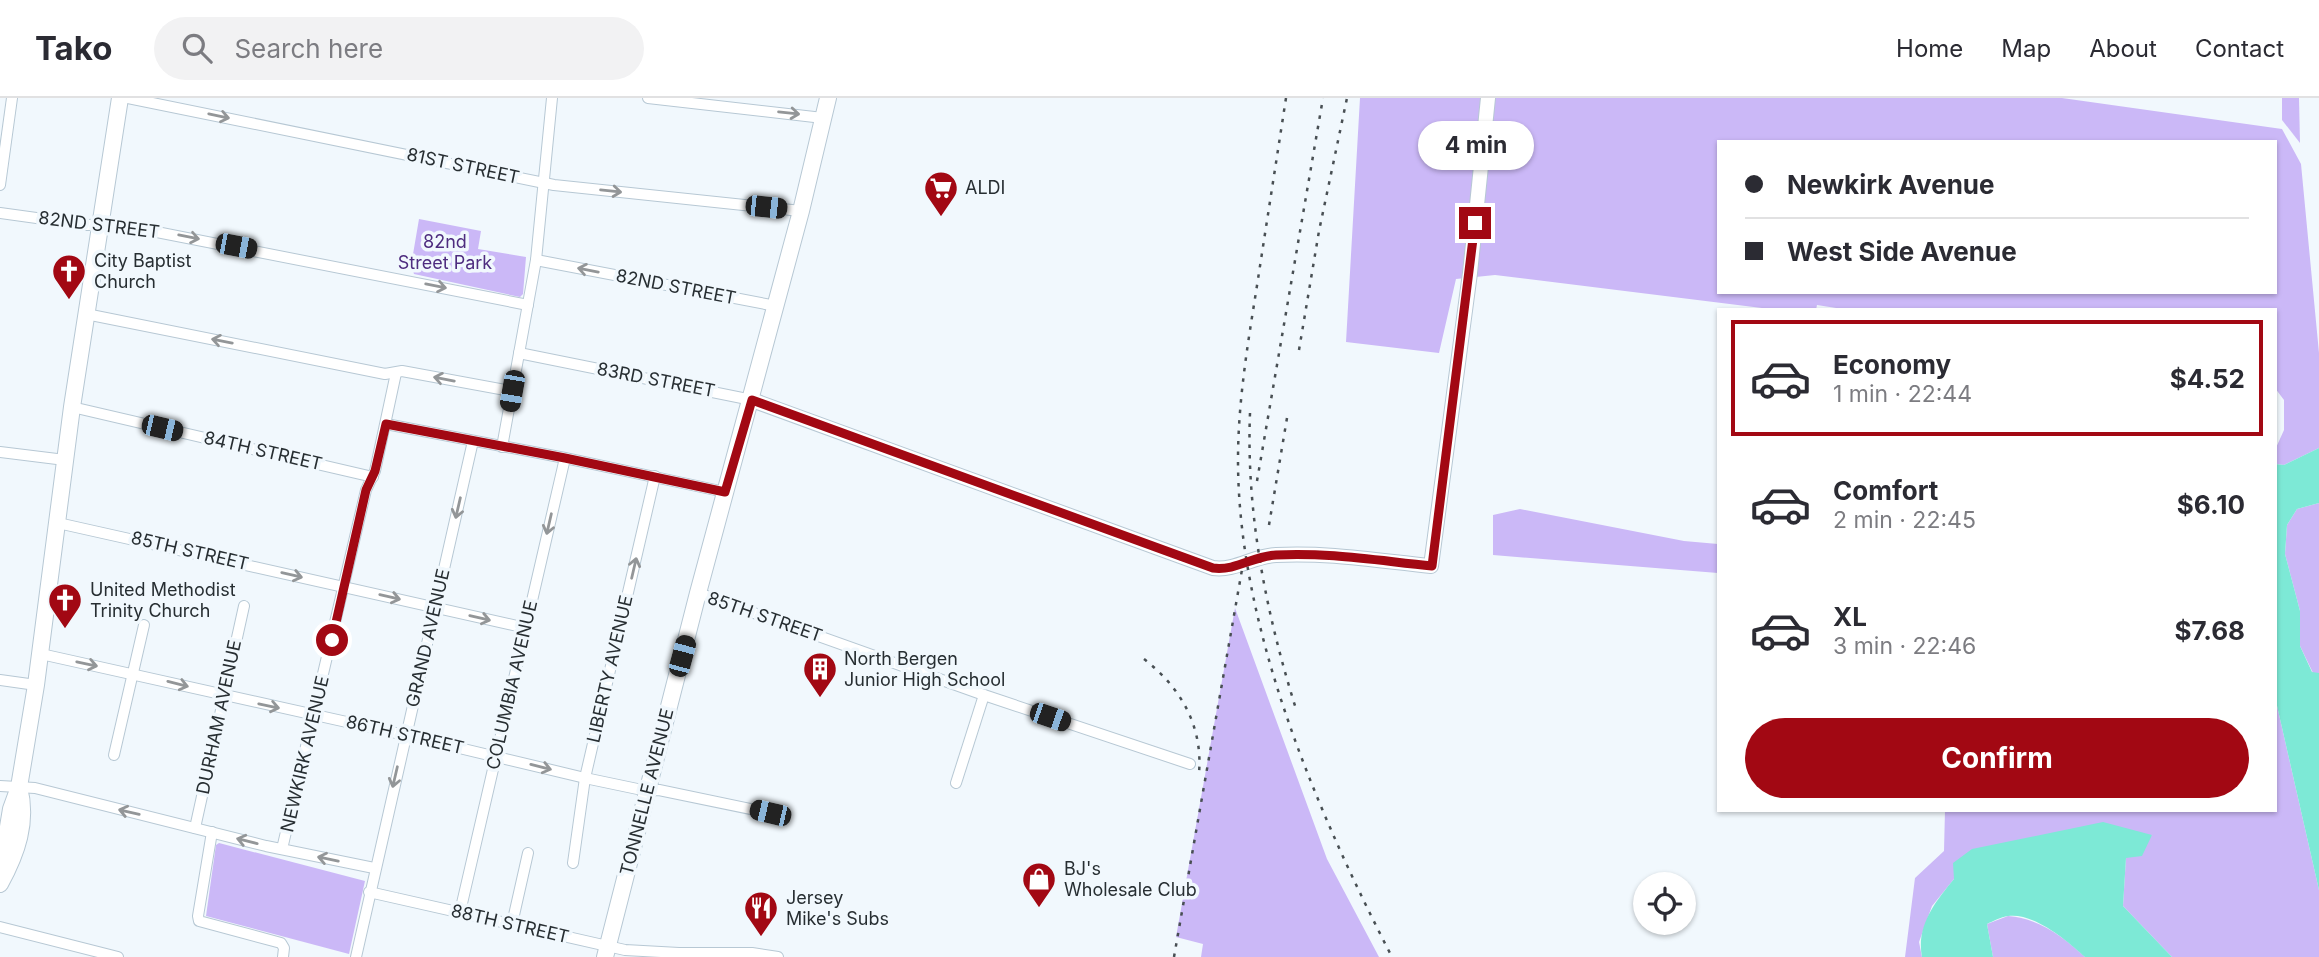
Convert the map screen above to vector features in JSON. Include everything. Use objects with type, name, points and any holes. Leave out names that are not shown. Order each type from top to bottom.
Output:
[{"type":"main road","points":[[2,858],[11,809],[19,787],[41,654],[72,407],[120,98]]},
{"type":"main road","name":"TONNELLE AVENUE","points":[[607,952],[698,593],[801,211],[828,98]]},
{"type":"main road","points":[[0,885],[16,853],[23,821],[24,807],[19,787]]},
{"type":"street","points":[[0,185],[12,98]]},
{"type":"street","name":"81ST STREET","points":[[128,98],[544,183],[801,211]]},
{"type":"street","points":[[502,447],[536,260],[552,98]]},
{"type":"street","points":[[648,98],[823,118]]},
{"type":"street","name":"83RD STREET","points":[[519,353],[752,400],[1213,568],[1229,569],[1266,556],[1283,555],[1326,556],[1432,566],[1470,273],[1488,98]]},
{"type":"street","name":"82ND STREET","points":[[0,214],[87,225],[129,226],[528,305]]},
{"type":"street","name":"82ND STREET","points":[[536,260],[776,306]]},
{"type":"street","points":[[86,314],[385,374],[402,371],[512,391]]},
{"type":"street","name":"NEWKIRK AVENUE","points":[[282,849],[366,490],[373,477],[386,424],[396,373]]},
{"type":"street","name":"84TH STREET","points":[[72,407],[373,477]]},
{"type":"street","points":[[386,424],[725,492]]},
{"type":"street","name":"GRAND AVENUE","points":[[356,957],[374,868],[473,442]]},
{"type":"street","points":[[0,452],[65,460]]},
{"type":"street","name":"COLUMBIA AVENUE","points":[[460,912],[565,458]]},
{"type":"street","name":"LIBERTY AVENUE","points":[[573,863],[585,778],[655,476]]},
{"type":"street","name":"85TH STREET","points":[[58,523],[526,628]]},
{"type":"street","name":"85TH STREET","points":[[698,593],[984,695],[1190,764]]},
{"type":"street","name":"DURHAM AVENUE","points":[[195,828],[244,606]]},
{"type":"street","points":[[114,755],[144,625]]},
{"type":"street","name":"86TH STREET","points":[[41,654],[585,778],[770,813]]},
{"type":"street","points":[[0,680],[36,685]]},
{"type":"street","points":[[956,783],[984,695]]},
{"type":"street","points":[[0,786],[35,788],[282,849],[374,868]]},
{"type":"street","points":[[212,832],[199,921],[281,943],[284,948],[283,957]]},
{"type":"street","points":[[512,924],[528,853]]},
{"type":"street","points":[[0,885],[2,858]]},
{"type":"street","name":"88TH STREET","points":[[369,892],[512,924],[607,952],[751,953],[778,957]]},
{"type":"street","points":[[0,927],[118,957]]},
{"type":"green space","points":[[1360,98],[2062,98],[2282,129],[2301,164],[2319,353],[2319,448],[2284,465],[2277,464],[2277,446],[2284,430],[2284,400],[2277,391],[2277,308],[1836,308],[1817,305],[1816,308],[1762,308],[1495,275],[1456,279],[1439,353],[1346,342]]},
{"type":"green space","points":[[2282,98],[2299,98],[2300,143],[2282,120]]},
{"type":"green space","name":"82nd Street Park","points":[[419,219],[481,231],[478,249],[526,257],[523,294],[520,297],[414,274],[411,266]]},
{"type":"green space","points":[[2319,503],[2319,673],[2313,673],[2300,646],[2300,611],[2285,554],[2287,525],[2297,509]]},
{"type":"green space","points":[[1520,509],[1684,541],[1717,544],[1717,573],[1493,555],[1493,515]]},
{"type":"green space","points":[[1235,608],[1327,859],[1379,957],[1201,957],[1203,944],[1176,937]]},
{"type":"green space","points":[[2277,706],[2319,890],[2319,957],[2172,957],[2123,906],[2126,857],[2152,835],[1954,879],[1932,906],[1919,942],[1922,957],[1905,957],[1915,878],[1944,851],[1945,812],[2277,812]]},
{"type":"green space","points":[[219,843],[365,881],[349,954],[206,916],[216,845]]},
{"type":"green space","points":[[2008,916],[2030,920],[2050,929],[2085,957],[1993,957],[1987,924]]},
{"type":"shaded area","points":[[2319,448],[2319,503],[2297,509],[2287,525],[2285,554],[2300,611],[2300,646],[2312,672],[2319,673],[2319,890],[2277,706],[2277,464],[2284,465]]},
{"type":"shaded area","points":[[2103,822],[2152,835],[2142,856],[2126,858],[2123,906],[2172,957],[2085,957],[2050,929],[2018,916],[1997,919],[1987,924],[1993,957],[1922,957],[1924,925],[1954,879],[1953,863],[1972,849]]},
{"type":"railway","points":[[1286,98],[1241,397],[1238,460],[1242,523],[1251,587],[1287,716],[1336,841],[1392,957]]},
{"type":"railway","points":[[1257,481],[1323,98]]},
{"type":"railway","points":[[1299,350],[1319,231],[1347,98]]},
{"type":"railway","points":[[1269,525],[1288,412]]},
{"type":"railway","points":[[1250,413],[1251,488],[1260,562],[1267,600],[1296,709]]},
{"type":"railway","points":[[1174,957],[1243,564]]},
{"type":"railway","points":[[1144,659],[1168,682],[1186,708],[1197,739],[1199,773]]},
{"type":"place","name":"ALDI","points":[[941,218]]},
{"type":"place","name":"City Baptist Church","points":[[69,301]]},
{"type":"place","name":"United Methodist Trinity Church","points":[[65,630]]},
{"type":"place","name":"North Bergen Junior High School","points":[[820,699]]},
{"type":"place","name":"BJ's Wholesale Club","points":[[1039,909]]},
{"type":"place","name":"Jersey Mike's Subs","points":[[761,938]]},
{"type":"route","points":[[332,640],[366,490],[375,471],[386,424],[725,492],[752,400],[1213,568],[1229,569],[1273,555],[1326,556],[1432,566],[1475,223]]}]
